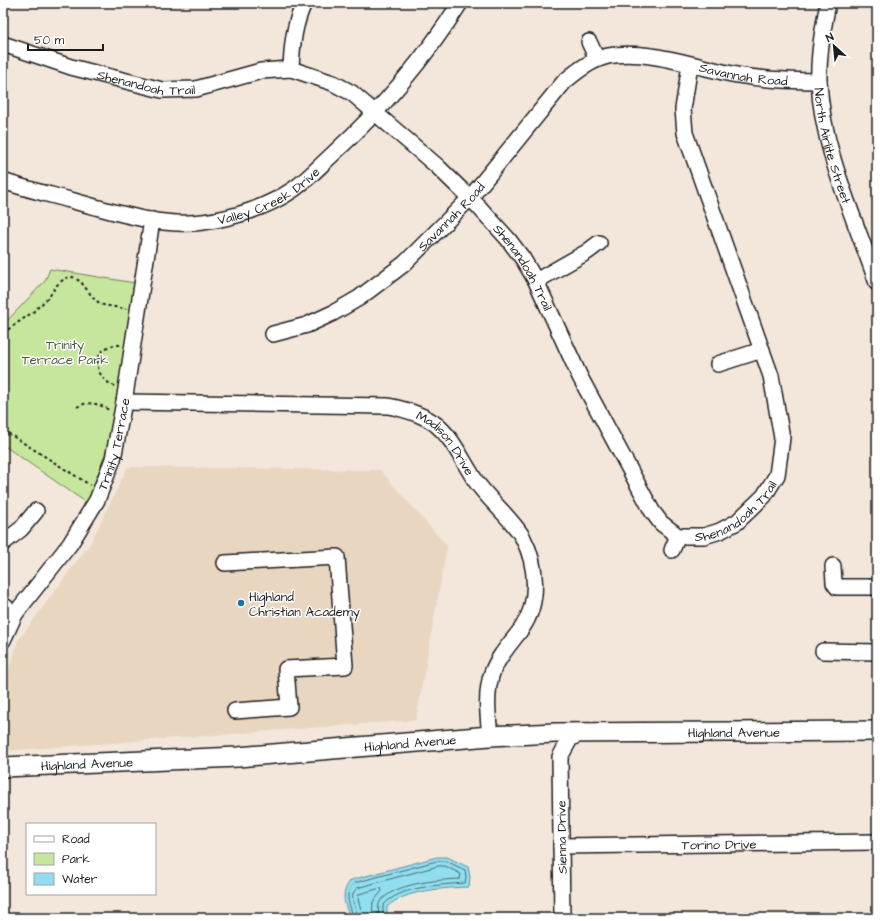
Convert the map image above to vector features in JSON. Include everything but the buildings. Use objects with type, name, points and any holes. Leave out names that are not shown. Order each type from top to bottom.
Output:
[{"type":"main road","name":"Highland Avenue","points":[[3,767],[238,757],[490,736],[538,734],[877,731]]},
{"type":"street","points":[[291,69],[292,38],[304,3]]},
{"type":"street","name":"Valley Creek Drive","points":[[4,183],[152,220],[186,223],[203,222],[236,215],[266,204],[293,189],[306,179],[376,113],[437,39],[460,3]]},
{"type":"street","name":"North Airlite Street","points":[[828,3],[822,32],[819,81],[823,120],[847,201],[876,276]]},
{"type":"street","points":[[589,42],[597,59]]},
{"type":"street","name":"Shenandoah Trail","points":[[3,44],[72,67],[162,90],[196,89],[262,71],[291,69],[333,83],[352,93],[436,166],[470,198],[508,239],[536,281],[580,377],[644,498],[661,523],[678,536],[704,536],[720,531],[737,522],[764,496],[777,475],[782,438],[770,376],[762,350],[685,133],[683,109],[690,65]]},
{"type":"street","name":"Savannah Road","points":[[273,334],[307,325],[333,313],[359,298],[404,264],[470,198],[553,94],[576,71],[597,59],[609,56],[637,54],[738,76],[780,81],[819,81]]},
{"type":"street","name":"Trinity Terrace","points":[[3,640],[16,614],[70,544],[97,500],[113,459],[124,402],[152,220]]},
{"type":"street","points":[[536,281],[587,252],[599,243]]},
{"type":"street","points":[[718,364],[762,350]]},
{"type":"street","name":"Madison Drive","points":[[124,402],[388,406],[416,413],[434,422],[444,431],[477,482],[523,538],[534,569],[535,579],[530,611],[524,626],[496,664],[490,679],[488,711],[490,736]]},
{"type":"street","points":[[3,543],[21,529],[36,511]]},
{"type":"street","name":"Shenandoah Trail","points":[[672,550],[678,536]]},
{"type":"street","points":[[225,562],[337,557],[345,666],[286,669],[288,707],[235,712]]},
{"type":"street","points":[[833,566],[834,583],[837,588],[877,587]]},
{"type":"street","points":[[3,605],[16,614]]},
{"type":"street","points":[[823,652],[877,652]]},
{"type":"street","points":[[560,757],[570,739],[580,733]]},
{"type":"street","points":[[538,734],[548,737],[552,741],[560,757]]},
{"type":"street","name":"Sienna Drive","points":[[560,757],[562,918]]},
{"type":"street","name":"Torino Drive","points":[[561,846],[877,842]]},
{"type":"path","points":[[3,333],[33,312],[49,297],[57,285],[65,278],[73,277],[81,282],[95,300],[103,305],[138,309]]},
{"type":"path","points":[[126,386],[114,386],[103,378],[97,369],[97,362],[100,354],[114,344],[132,346]]},
{"type":"path","points":[[77,407],[88,403],[110,410],[120,425]]},
{"type":"path","points":[[3,430],[88,484],[100,490]]},
{"type":"shaded area","name":"Highland Christian Academy","points":[[128,467],[380,470],[447,546],[416,720],[3,751],[3,690],[18,641],[91,542]]},
{"type":"green space","name":"Trinity Terrace Park","points":[[50,269],[135,283],[112,436],[87,503],[3,445],[3,325],[45,281]]},
{"type":"water","points":[[437,857],[447,857],[468,867],[470,877],[469,887],[448,888],[414,893],[394,901],[387,907],[387,918],[350,918],[346,908],[344,894],[345,889],[351,880]]},
{"type":"place","name":"Highland Christian Academy","points":[[241,603]]}]
